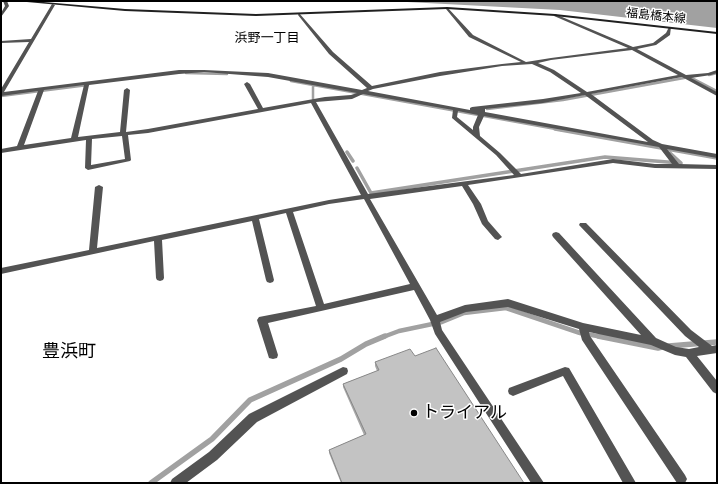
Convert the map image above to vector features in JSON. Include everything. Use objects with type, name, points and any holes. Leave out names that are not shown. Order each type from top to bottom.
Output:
[{"type":"main road","name":"福島橋本線","points":[[18,1],[53,5],[187,13],[256,15],[447,8],[555,15],[717,33]]},
{"type":"street","points":[[1,16],[7,6],[4,1]]},
{"type":"street","points":[[1,93],[53,5]]},
{"type":"street","points":[[447,8],[471,36],[525,63]]},
{"type":"street","points":[[299,14],[331,53],[371,88]]},
{"type":"street","points":[[555,15],[633,49],[717,94]]},
{"type":"street","points":[[1,151],[124,134],[358,94],[371,88],[440,74],[502,64],[534,63],[633,49],[654,44],[668,34],[670,28]]},
{"type":"street","points":[[1,42],[32,40]]},
{"type":"street","points":[[534,63],[552,71],[661,147],[675,164]]},
{"type":"street","points":[[1,93],[87,85],[179,72],[221,71],[268,75],[358,94],[482,113],[661,147],[717,156]]},
{"type":"street","points":[[482,113],[544,101],[588,95],[684,76],[709,74],[717,71]]},
{"type":"street","points":[[247,84],[261,110]]},
{"type":"street","points":[[74,140],[87,85]]},
{"type":"street","points":[[20,148],[41,90]]},
{"type":"street","points":[[89,138],[88,168],[128,160],[124,134],[127,90]]},
{"type":"street","points":[[312,101],[436,322],[438,331],[538,483]]},
{"type":"street","points":[[456,110],[454,117],[498,154],[517,174]]},
{"type":"street","points":[[477,136],[476,127],[482,113]]},
{"type":"street","points":[[1,271],[329,202],[464,184],[517,174],[612,161],[655,166],[675,164],[717,168]]},
{"type":"street","points":[[464,184],[477,204],[485,222],[498,237]]},
{"type":"street","points":[[93,252],[98,188]]},
{"type":"street","points":[[289,211],[321,308]]},
{"type":"street","points":[[255,218],[270,280]]},
{"type":"street","points":[[583,225],[702,350],[717,389]]},
{"type":"street","points":[[556,235],[653,340],[668,348],[702,350]]},
{"type":"street","points":[[158,239],[160,278]]},
{"type":"street","points":[[273,354],[262,320],[416,286]]},
{"type":"street","points":[[436,322],[465,309],[508,303],[584,331],[653,340]]},
{"type":"street","points":[[584,331],[681,479]]},
{"type":"street","points":[[176,483],[213,456],[253,418],[343,371]]},
{"type":"street","points":[[513,391],[564,371],[630,483]]},
{"type":"shaded area","points":[[388,1],[717,1],[717,28],[560,10]]},
{"type":"building","name":"トライアル","points":[[436,348],[524,483],[342,483],[329,450],[366,434],[343,384],[379,370],[375,362],[410,349],[415,356]]},
{"type":"waterway","points":[[186,73],[227,74]]},
{"type":"waterway","points":[[709,75],[717,73]]},
{"type":"waterway","points":[[690,77],[717,91]]},
{"type":"waterway","points":[[487,109],[563,100],[684,78]]},
{"type":"waterway","points":[[291,81],[561,130]]},
{"type":"waterway","points":[[1,96],[88,85]]},
{"type":"waterway","points":[[313,85],[313,99]]},
{"type":"waterway","points":[[555,129],[717,158]]},
{"type":"waterway","points":[[347,152],[353,161]]},
{"type":"waterway","points":[[670,153],[681,163]]},
{"type":"waterway","points":[[357,168],[371,193],[605,157],[680,163]]},
{"type":"waterway","points":[[383,337],[399,331],[442,322],[464,313],[506,308],[580,333],[603,337]]},
{"type":"waterway","points":[[151,483],[212,439],[250,400],[341,359],[366,344],[385,336]]},
{"type":"waterway","points":[[598,336],[603,337]]},
{"type":"waterway","points":[[603,337],[658,348],[662,347]]},
{"type":"waterway","points":[[669,346],[717,342]]},
{"type":"place","name":"トライアル","points":[[414,413]]},
{"type":"district","name":"浜野一丁目","points":[[267,38]]},
{"type":"district","name":"豊浜町","points":[[69,352]]}]
